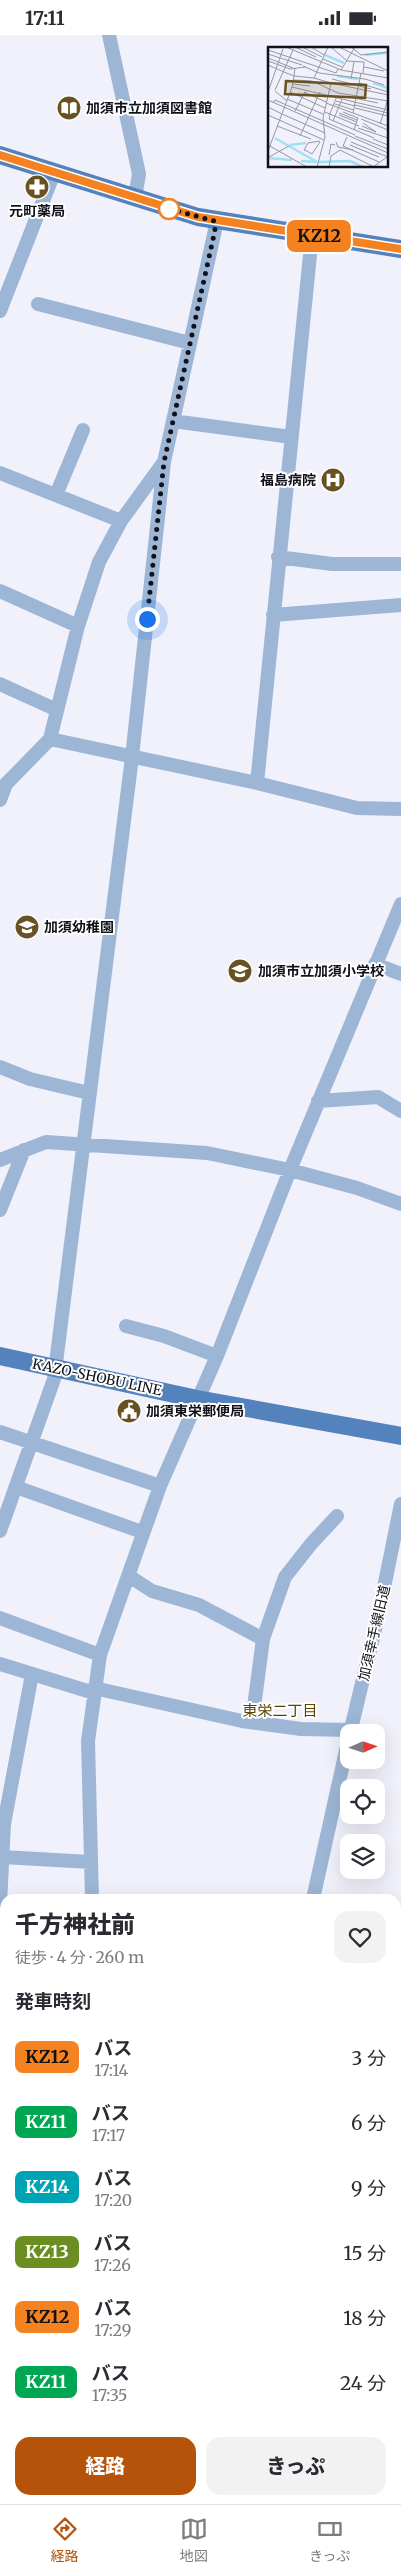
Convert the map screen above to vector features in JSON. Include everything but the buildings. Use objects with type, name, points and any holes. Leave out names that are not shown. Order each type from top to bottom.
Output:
[{"type":"main road","points":[[0,155],[214,221],[401,249]]},
{"type":"main road","name":"KAZO-SHOBU LINE","points":[[0,1356],[197,1399],[401,1435]]},
{"type":"street","points":[[109,35],[139,174],[136,198]]},
{"type":"street","points":[[0,311],[54,173]]},
{"type":"street","points":[[0,1531],[32,1443],[55,1369],[132,757],[164,462],[215,230],[214,221]]},
{"type":"street","points":[[257,783],[278,557],[312,235]]},
{"type":"street","points":[[38,304],[190,343]]},
{"type":"street","points":[[173,421],[291,437]]},
{"type":"street","points":[[56,495],[82,430]]},
{"type":"street","points":[[0,800],[6,784],[50,739],[78,626],[99,562],[121,521],[164,462]]},
{"type":"street","points":[[0,473],[121,521]]},
{"type":"street","points":[[278,557],[332,564],[401,563]]},
{"type":"street","points":[[0,591],[78,626]]},
{"type":"street","points":[[273,615],[401,605]]},
{"type":"street","points":[[0,684],[57,711]]},
{"type":"street","points":[[50,739],[257,783],[357,808],[401,809]]},
{"type":"street","points":[[92,1894],[88,1741],[100,1655],[129,1576],[142,1532],[160,1487],[217,1357],[318,1101],[401,904]]},
{"type":"street","points":[[375,964],[401,974]]},
{"type":"street","points":[[0,1067],[30,1079],[89,1093]]},
{"type":"street","points":[[318,1101],[378,1097],[401,1111]]},
{"type":"street","points":[[0,1159],[46,1142],[83,1143],[207,1153],[290,1170],[357,1188],[401,1204]]},
{"type":"street","points":[[0,1211],[24,1150]]},
{"type":"street","points":[[126,1326],[164,1336],[217,1357]]},
{"type":"street","points":[[0,1432],[160,1487]]},
{"type":"street","points":[[16,1487],[142,1532]]},
{"type":"street","name":"加須幸手線旧道","points":[[352,1724],[378,1617],[401,1504]]},
{"type":"street","points":[[252,1722],[263,1639],[285,1577],[311,1544],[337,1516]]},
{"type":"street","points":[[129,1576],[152,1591],[199,1605],[263,1639]]},
{"type":"street","points":[[0,1619],[100,1655]]},
{"type":"street","points":[[0,1664],[94,1691],[252,1722],[340,1732]]},
{"type":"street","points":[[0,1894],[4,1824],[32,1674]]},
{"type":"street","name":"加須幸手線旧道","points":[[314,1894],[342,1769]]},
{"type":"street","points":[[2,1857],[91,1862]]},
{"type":"bus line","name":"KZ12","points":[[0,155],[160,206],[214,221],[401,249]]},
{"type":"place","name":"加須市立加須図書館","points":[[69,108]]},
{"type":"place","name":"元町薬局","points":[[37,187]]},
{"type":"place","name":"福島病院","points":[[333,480]]},
{"type":"place","name":"加須幼稚園","points":[[27,927]]},
{"type":"place","name":"加須市立加須小学校","points":[[240,971]]},
{"type":"place","name":"加須東栄郵便局","points":[[129,1411]]},
{"type":"district","name":"東栄二丁目","points":[[280,1711]]},
{"type":"route","points":[[147,619],[164,462],[215,230],[214,221],[160,206],[169,209]]}]
